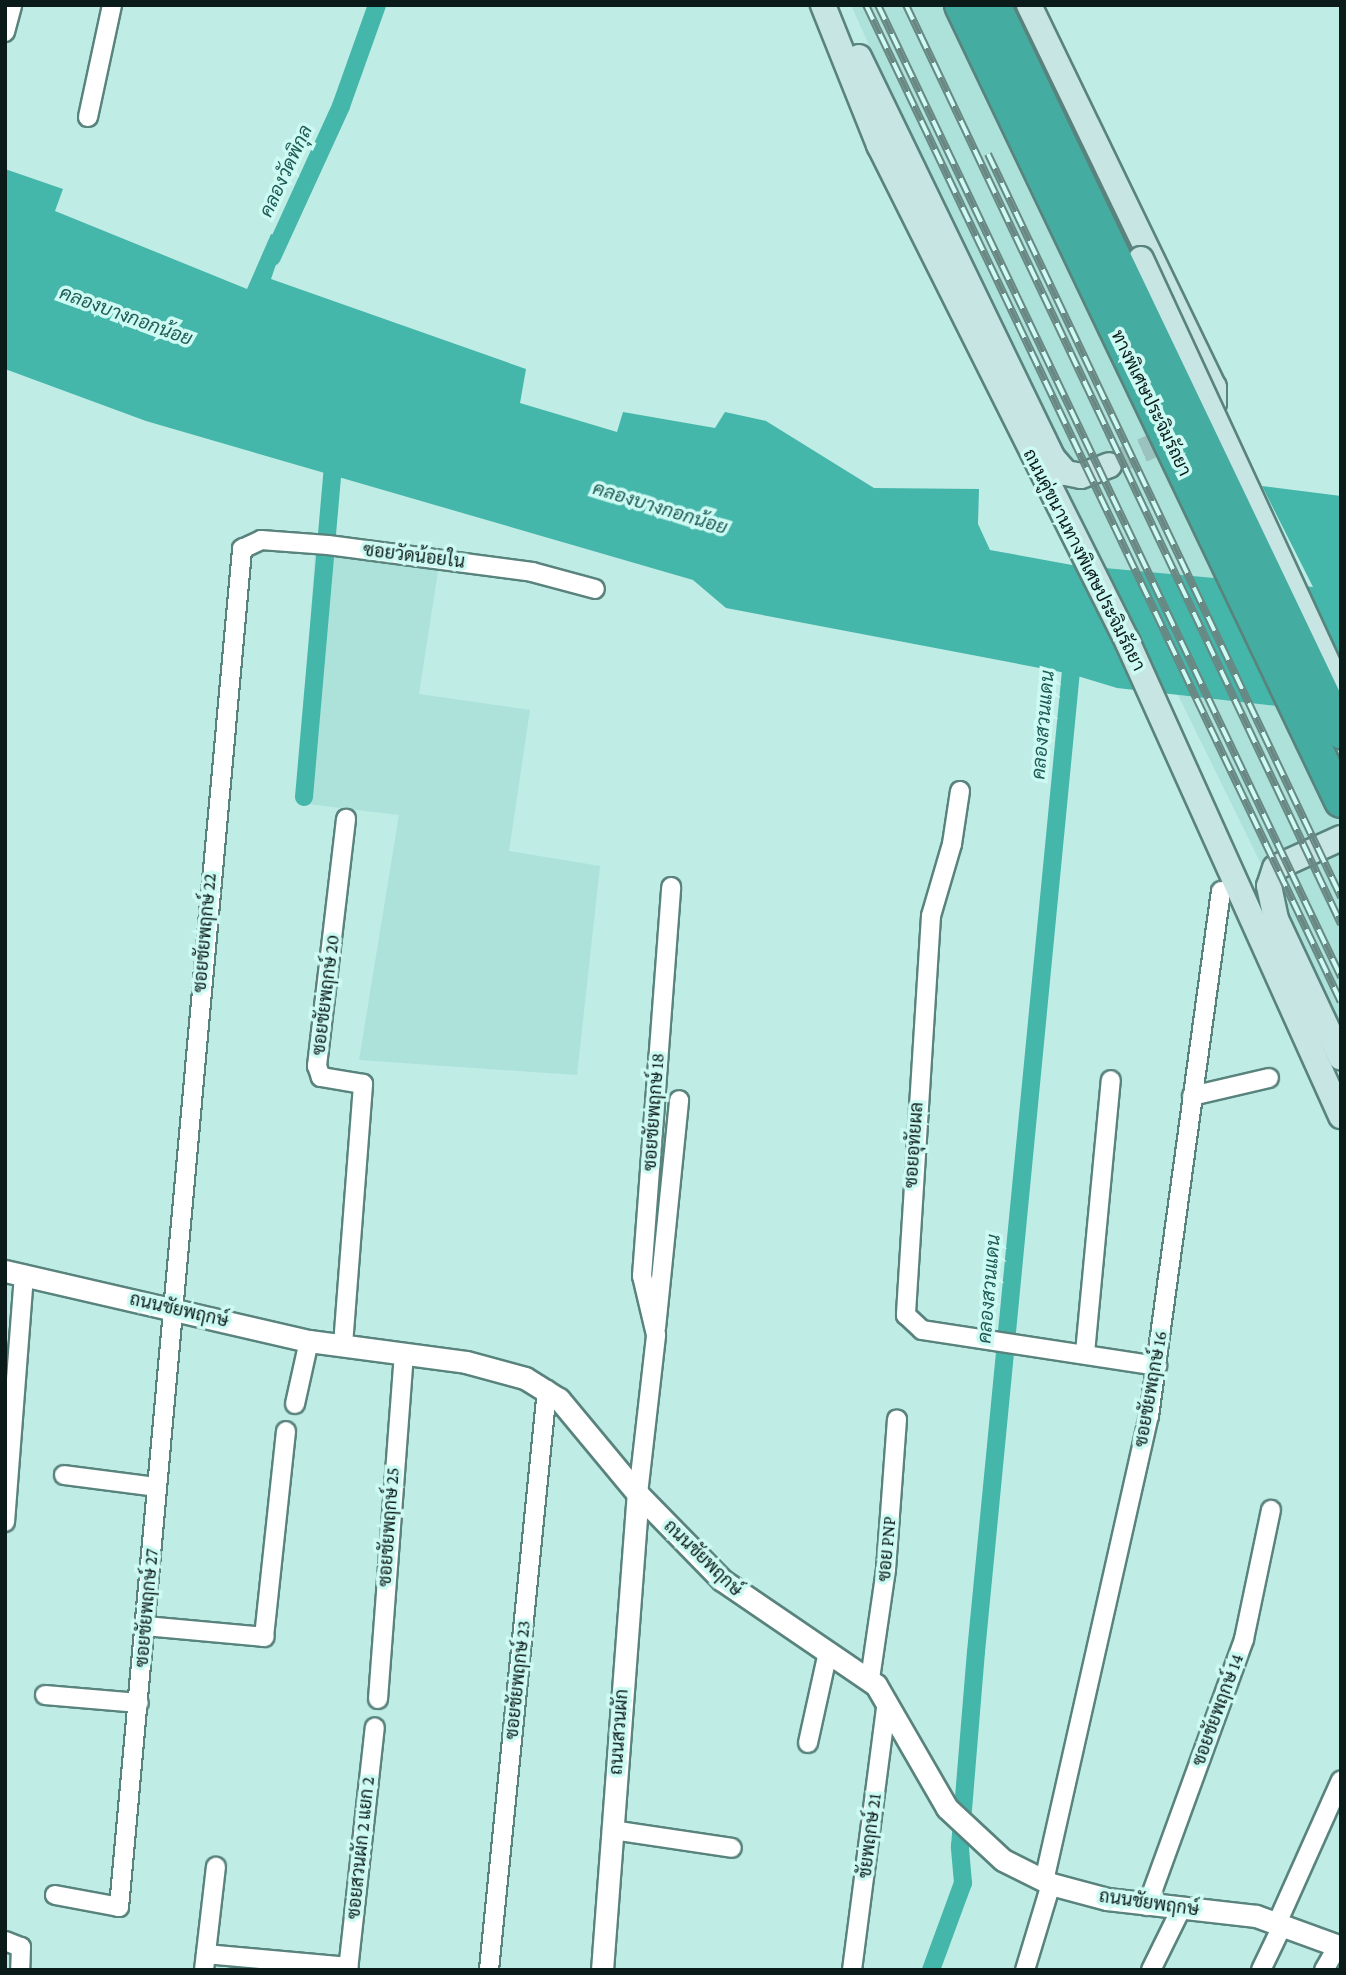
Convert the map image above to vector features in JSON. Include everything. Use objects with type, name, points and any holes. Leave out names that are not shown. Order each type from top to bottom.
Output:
[{"type":"highway","name":"ทางพิเศษประจิมรัถยา","points":[[961,5],[1341,802]]},
{"type":"highway","name":"ทางพิเศษประจิมรัถยา","points":[[994,5],[1341,732]]},
{"type":"main road","name":"ถนนคู่ขนานทางพิเศษประจิมรัถยา","points":[[823,5],[880,145],[963,318],[1128,643],[1339,1113]]},
{"type":"main road","points":[[832,5],[901,136],[1053,458],[1066,473],[1080,476],[1109,465]]},
{"type":"main road","points":[[1014,5],[1141,259],[1341,691]]},
{"type":"main road","points":[[1029,5],[1214,387],[1209,415],[1159,443]]},
{"type":"main road","points":[[1341,838],[1275,868],[1269,886],[1279,926],[1341,1058]]},
{"type":"main road","points":[[1341,849],[1278,884],[1285,914],[1341,1033]]},
{"type":"street","points":[[5,32],[12,5]]},
{"type":"street","points":[[88,117],[112,5]]},
{"type":"street","name":"ซอยวัดน้อยใน","points":[[238,559],[242,549],[261,540],[328,545],[532,572],[595,589]]},
{"type":"street","name":"ซอยชัยพฤกษ์ 22","points":[[172,1308],[238,559]]},
{"type":"street","name":"ซอยอุทัยผล","points":[[960,791],[952,844],[932,916],[903,1298],[906,1315],[922,1330],[1025,1342],[1157,1366]]},
{"type":"street","name":"ซอยชัยพฤกษ์ 20","points":[[343,1345],[363,1084],[321,1077],[317,1066],[346,819]]},
{"type":"street","name":"ซอยชัยพฤกษ์ 18","points":[[656,1335],[642,1276],[671,887]]},
{"type":"street","name":"ซอยชัยพฤกษ์ 16","points":[[1025,1970],[1047,1882],[1157,1366],[1222,891]]},
{"type":"street","points":[[1192,1096],[1269,1078]]},
{"type":"street","points":[[1085,1353],[1111,1080]]},
{"type":"street","name":"ซอยชัยพฤกษ์ 18","points":[[638,1494],[678,1100]]},
{"type":"street","points":[[5,1522],[14,1273]]},
{"type":"street","name":"ถนนชัยพฤกษ์","points":[[14,1273],[309,1341],[504,1370],[547,1390],[638,1494],[722,1580],[870,1679],[887,1702],[947,1808],[980,1843],[1047,1882],[1147,1906],[1280,1923],[1339,1947]]},
{"type":"street","name":"ซอยชัยพฤกษ์ 27","points":[[55,1895],[119,1907],[146,1626],[172,1308]]},
{"type":"street","points":[[295,1404],[309,1341]]},
{"type":"street","name":"ซอยชัยพฤกษ์ 25","points":[[378,1699],[404,1355]]},
{"type":"street","name":"ซอยชัยพฤกษ์ 23","points":[[489,1970],[547,1390]]},
{"type":"street","name":"ซอย PNP","points":[[870,1679],[886,1569],[897,1419]]},
{"type":"street","points":[[146,1626],[264,1637],[286,1431]]},
{"type":"street","points":[[64,1475],[156,1487]]},
{"type":"street","name":"ถนนสวนผัก","points":[[602,1970],[638,1494]]},
{"type":"street","name":"ซอยชัยพฤกษ์ 14","points":[[1147,1906],[1244,1639],[1252,1582],[1271,1510]]},
{"type":"street","points":[[808,1743],[828,1651]]},
{"type":"street","points":[[45,1695],[139,1703]]},
{"type":"street","name":"ชัยพฤกษ์ 21","points":[[852,1970],[887,1702]]},
{"type":"street","name":"ซอยสวนผัก 2 แยก 2","points":[[348,1969],[375,1727]]},
{"type":"street","points":[[1261,1970],[1341,1780]]},
{"type":"street","points":[[612,1830],[732,1848]]},
{"type":"street","points":[[216,1867],[205,1962],[348,1969]]},
{"type":"street","points":[[1151,1970],[1181,1909]]},
{"type":"street","points":[[5,1941],[21,1947],[20,1970]]},
{"type":"street","points":[[1324,1970],[1339,1947]]},
{"type":"shaded area","points":[[851,5],[982,5],[1259,582],[1103,568]]},
{"type":"shaded area","points":[[315,551],[438,571],[419,694],[530,710],[509,851],[600,866],[577,1075],[359,1060],[399,815],[299,803]]},
{"type":"shaded area","points":[[1178,695],[1294,708],[1341,779],[1341,1027]]},
{"type":"water","name":"คลองบางกอกน้อย","points":[[5,169],[63,189],[55,211],[247,289],[271,234],[285,238],[271,279],[526,369],[520,403],[617,432],[623,412],[715,428],[725,412],[766,421],[874,488],[979,489],[978,524],[990,550],[1072,565],[1313,587],[1262,486],[1341,496],[1341,708],[1294,708],[1117,688],[1071,674],[726,608],[693,580],[146,421],[5,369]]},
{"type":"waterway","name":"คลองวัดพิกุล","points":[[272,257],[341,106],[377,5]]},
{"type":"waterway","points":[[304,797],[334,452]]},
{"type":"waterway","name":"คลองสวนแดน","points":[[931,1970],[963,1883],[960,1846],[976,1652],[1073,651]]},
{"type":"tunnel","points":[[1109,465],[1159,443]]},
{"type":"railway","points":[[866,5],[1341,1002]]},
{"type":"railway","points":[[878,5],[1341,977]]},
{"type":"railway","points":[[906,5],[1341,924]]},
{"type":"railway","points":[[988,154],[1341,897]]}]
